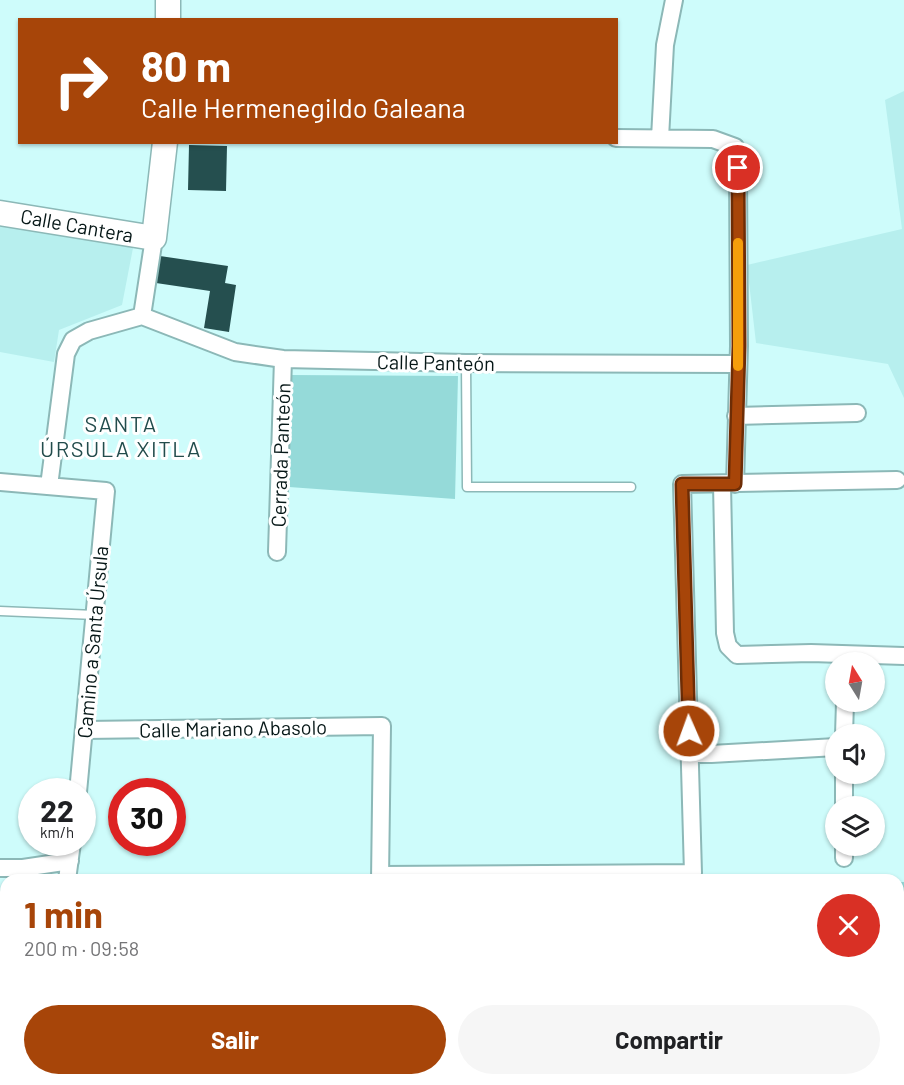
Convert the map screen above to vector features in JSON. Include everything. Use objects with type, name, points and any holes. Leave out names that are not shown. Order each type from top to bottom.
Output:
[{"type":"street","points":[[168,0],[168,18]]},
{"type":"street","points":[[660,138],[665,45],[674,0]]},
{"type":"street","points":[[618,138],[713,139],[735,147],[738,168],[738,364],[736,416],[728,484],[725,633],[728,646],[737,655],[825,657]]},
{"type":"street","points":[[0,482],[49,486],[66,354],[73,340],[89,331],[142,316],[165,144]]},
{"type":"street","name":"Calle Cantera","points":[[0,213],[153,238]]},
{"type":"street","name":"Calle Panteón","points":[[142,316],[235,352],[283,359],[466,363],[738,364]]},
{"type":"street","name":"Cerrada Panteón","points":[[277,552],[283,359]]},
{"type":"street","points":[[736,416],[857,413]]},
{"type":"street","points":[[693,874],[682,484],[897,480]]},
{"type":"street","name":"Camino a Santa Úrsula","points":[[49,486],[106,491],[80,778]]},
{"type":"street","points":[[885,657],[904,656]]},
{"type":"street","name":"Calle Mariano Abasolo","points":[[85,730],[382,726],[380,874]]},
{"type":"street","points":[[689,754],[825,748]]},
{"type":"street","points":[[68,874],[71,856]]},
{"type":"street","points":[[0,868],[23,868],[70,861]]},
{"type":"lane","points":[[466,363],[468,487],[632,487]]},
{"type":"lane","points":[[0,611],[95,615]]},
{"type":"shaded area","points":[[904,91],[904,398],[888,364],[756,343],[747,265],[902,229],[885,100]]},
{"type":"shaded area","points":[[0,221],[133,248],[122,305],[59,330],[54,362],[0,352]]},
{"type":"shaded area","points":[[289,375],[458,376],[455,499],[289,487]]},
{"type":"building","points":[[189,145],[227,146],[226,191],[188,190]]},
{"type":"building","points":[[160,256],[228,266],[225,283],[236,285],[229,332],[204,328],[210,291],[156,283]]},
{"type":"slow traffic","points":[[738,243],[738,366]]},
{"type":"district","name":"SANTA ÚRSULA XITLA","points":[[121,436]]},
{"type":"route","points":[[689,731],[682,484],[735,484],[739,346],[738,168]]}]
